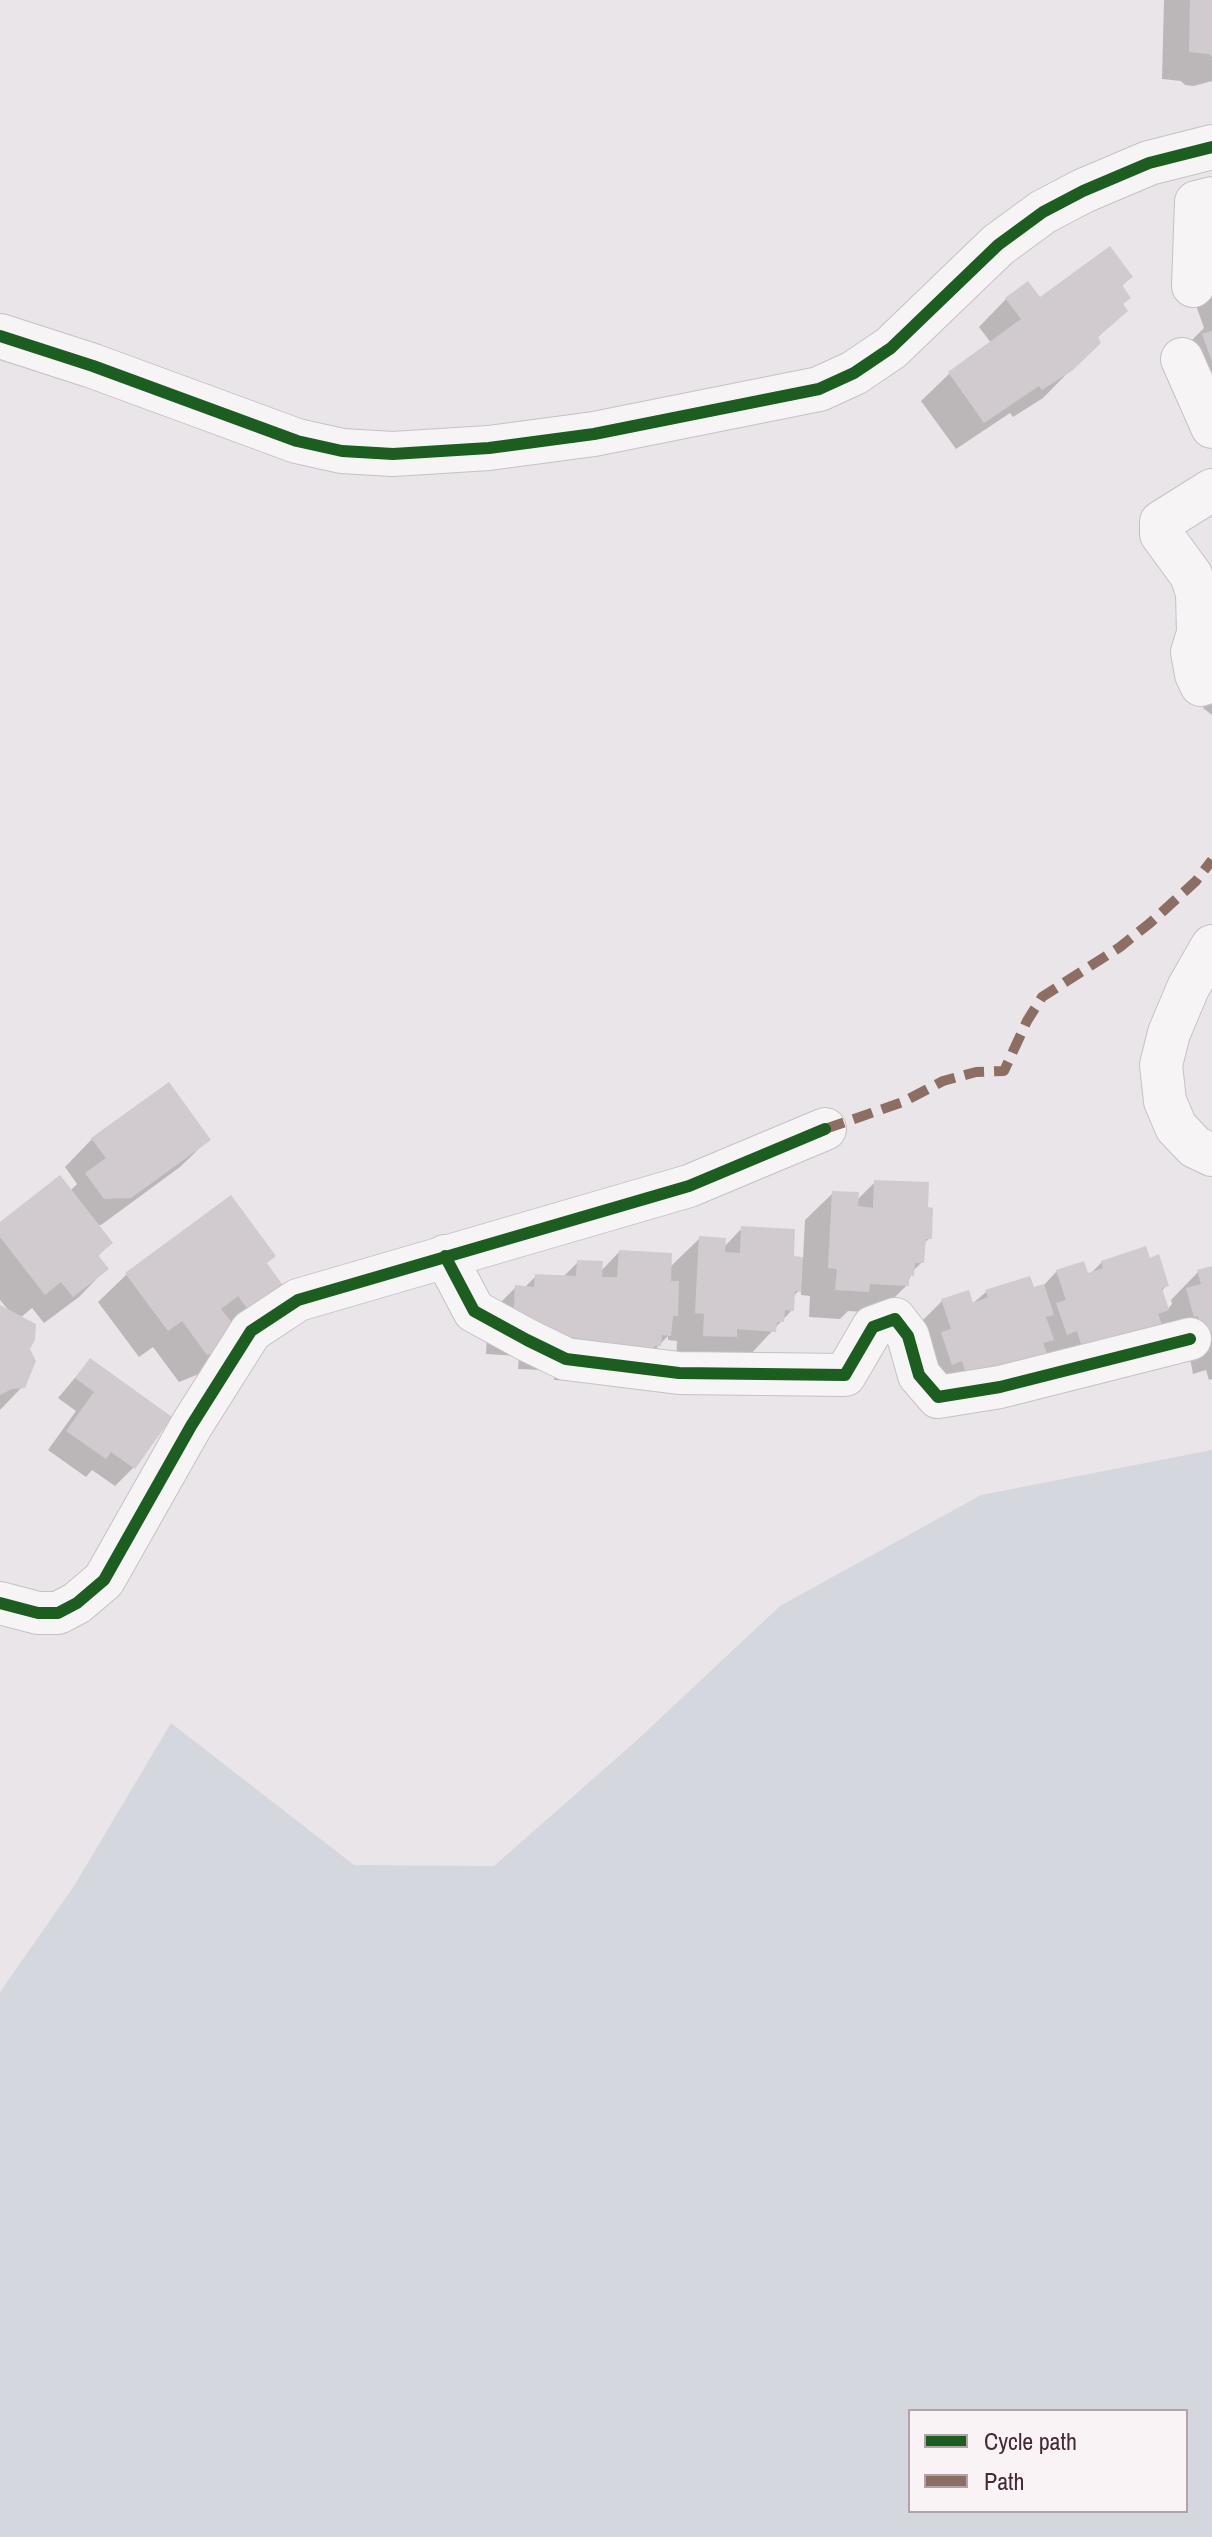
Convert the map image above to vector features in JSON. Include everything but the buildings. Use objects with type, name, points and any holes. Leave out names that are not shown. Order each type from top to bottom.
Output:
[{"type":"street","points":[[0,336],[93,366],[297,441],[342,451],[393,454],[489,448],[594,434],[819,389],[891,348],[998,245],[1043,212],[1149,163],[1212,147]]},
{"type":"street","points":[[1193,286],[1196,202],[1212,198]]},
{"type":"street","points":[[1182,359],[1212,427]]},
{"type":"street","points":[[1201,685],[1192,652],[1198,633],[1197,593],[1191,575],[1161,534],[1161,522],[1212,490]]},
{"type":"street","points":[[1212,946],[1188,988],[1169,1033],[1161,1065],[1165,1101],[1176,1127],[1195,1147],[1212,1155]]},
{"type":"street","points":[[0,1603],[38,1613],[58,1613],[77,1603],[104,1580],[191,1426],[251,1331],[298,1300],[689,1186],[825,1129]]},
{"type":"street","points":[[445,1256],[474,1311],[566,1359],[679,1373],[845,1375],[873,1327],[895,1319],[908,1336],[919,1375],[938,1397],[1000,1387],[1190,1339]]},
{"type":"shaded area","points":[[1212,1450],[1212,2537],[0,2537],[0,1992],[74,1886],[171,1723],[354,1865],[494,1866],[636,1741],[780,1606],[981,1495]]},
{"type":"marked path","points":[[825,1129],[903,1102],[943,1081],[976,1072],[1004,1071],[1042,997],[1120,947],[1150,923],[1196,881],[1212,860]]},
{"type":"cycle path","points":[[0,336],[93,366],[297,441],[342,451],[393,454],[489,448],[594,434],[819,389],[854,373],[891,348],[998,245],[1043,212],[1149,163],[1212,147]]},
{"type":"cycle path","points":[[0,1603],[38,1613],[58,1613],[77,1603],[104,1580],[191,1426],[251,1331],[298,1300],[689,1186],[825,1129]]},
{"type":"cycle path","points":[[445,1256],[474,1311],[527,1340],[566,1359],[679,1373],[845,1375],[873,1327],[895,1319],[908,1336],[919,1375],[938,1397],[1000,1387],[1190,1339]]}]
